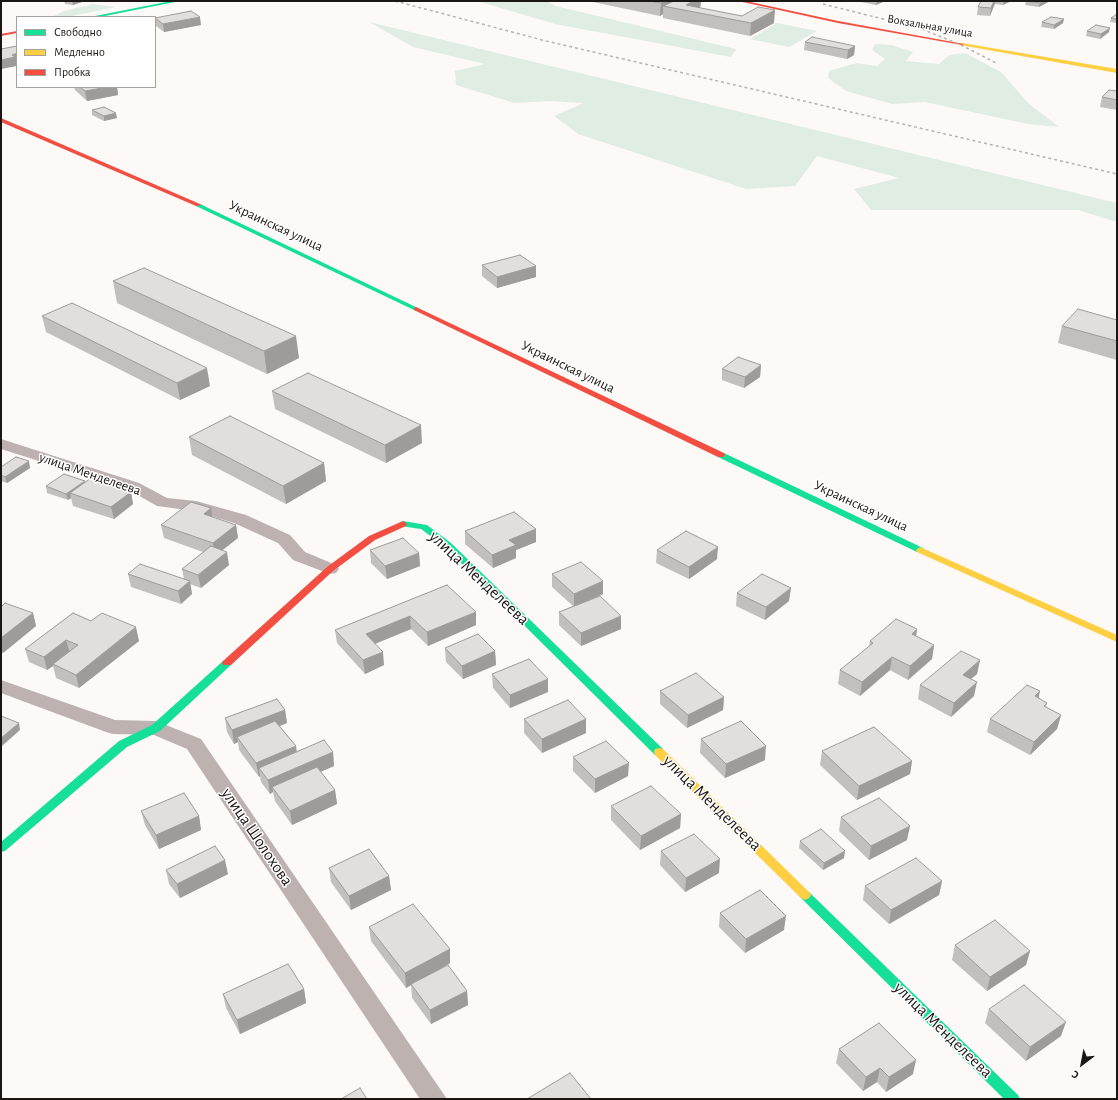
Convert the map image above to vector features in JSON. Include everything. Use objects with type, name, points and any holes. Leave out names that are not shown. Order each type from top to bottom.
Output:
[{"type":"main road","points":[[97,16],[178,1]]},
{"type":"main road","name":"Вокзальная улица","points":[[740,1],[838,22],[1117,71]]},
{"type":"main road","points":[[1,36],[16,32]]},
{"type":"main road","name":"Украинская улица","points":[[4,121],[167,190],[910,545],[1117,639]]},
{"type":"main road","name":"улица Менделеева","points":[[330,569],[372,538],[402,524],[424,527],[448,544],[1013,1099]]},
{"type":"main road","points":[[1,848],[123,744],[156,728],[330,569]]},
{"type":"street","name":"улица Менделеева","points":[[1,444],[134,486],[163,503],[196,506],[240,519],[284,539],[299,556],[330,569]]},
{"type":"street","name":"улица Шолохова","points":[[1,686],[113,727],[156,728],[194,744],[434,1099]]},
{"type":"shaded area","points":[[477,1],[546,1],[556,6],[736,49],[731,57],[555,24]]},
{"type":"shaded area","points":[[93,4],[116,7],[72,16],[54,16],[64,11]]},
{"type":"shaded area","points":[[369,22],[1117,203],[1117,222],[1078,210],[871,210],[854,189],[899,178],[817,156],[795,186],[746,189],[578,134],[554,116],[584,103],[549,101],[514,103],[456,85],[455,71],[485,64],[413,47]]},
{"type":"shaded area","points":[[777,23],[817,31],[789,47],[750,39]]},
{"type":"shaded area","points":[[875,44],[892,45],[913,52],[906,61],[939,64],[949,55],[965,53],[1001,72],[1029,104],[1059,127],[1028,124],[925,102],[892,104],[846,91],[828,78],[829,71],[857,63],[877,66],[885,59],[872,50]]},
{"type":"building","points":[[650,1],[665,1],[661,3]]},
{"type":"building","points":[[674,1],[693,1],[686,5],[742,16],[758,7],[775,10],[751,23],[663,6]]},
{"type":"building","points":[[981,1],[994,1],[991,8],[978,7]]},
{"type":"building","points":[[1028,1],[1044,1],[1040,3]]},
{"type":"building","points":[[191,11],[200,17],[163,24],[156,18]]},
{"type":"building","points":[[1117,14],[1117,19],[1111,18]]},
{"type":"building","points":[[1051,17],[1064,19],[1054,25],[1042,22]]},
{"type":"building","points":[[1096,25],[1110,28],[1101,34],[1087,31]]},
{"type":"building","points":[[812,37],[855,46],[848,50],[805,42]]},
{"type":"building","points":[[16,46],[16,53],[12,55],[15,57],[1,60],[1,49]]},
{"type":"building","points":[[81,88],[102,88],[85,91]]},
{"type":"building","points":[[1109,90],[1117,91],[1117,100],[1102,97]]},
{"type":"building","points":[[104,107],[116,113],[104,116],[92,110]]},
{"type":"building","points":[[520,255],[536,266],[497,277],[482,265]]},
{"type":"building","points":[[144,268],[296,336],[264,351],[113,281]]},
{"type":"building","points":[[72,303],[207,368],[177,383],[42,316]]},
{"type":"building","points":[[1078,309],[1117,320],[1117,341],[1062,326]]},
{"type":"building","points":[[738,357],[761,365],[745,377],[722,369]]},
{"type":"building","points":[[308,373],[421,425],[385,445],[272,391]]},
{"type":"building","points":[[230,416],[324,463],[283,486],[189,437]]},
{"type":"building","points":[[16,457],[29,461],[5,477],[1,475],[1,467]]},
{"type":"building","points":[[64,474],[85,481],[66,494],[46,486]]},
{"type":"building","points":[[91,478],[131,492],[111,507],[70,493]]},
{"type":"building","points":[[191,502],[211,508],[204,514],[236,525],[213,543],[161,525]]},
{"type":"building","points":[[514,512],[536,529],[509,540],[516,545],[492,555],[465,531]]},
{"type":"building","points":[[686,531],[718,547],[689,567],[657,550]]},
{"type":"building","points":[[403,538],[419,553],[385,566],[370,550]]},
{"type":"building","points":[[211,546],[227,552],[198,575],[182,569]]},
{"type":"building","points":[[581,562],[603,581],[574,594],[552,574]]},
{"type":"building","points":[[140,564],[190,581],[178,591],[128,574]]},
{"type":"building","points":[[762,574],[791,588],[766,607],[737,593]]},
{"type":"building","points":[[447,585],[476,612],[427,632],[410,616],[366,634],[383,652],[363,660],[335,630]]},
{"type":"building","points":[[600,596],[621,616],[581,633],[559,612]]},
{"type":"building","points":[[5,603],[33,613],[1,638],[1,607]]},
{"type":"building","points":[[73,613],[91,621],[102,613],[136,627],[76,675],[53,664],[78,645],[66,640],[44,657],[25,649]]},
{"type":"building","points":[[896,619],[917,629],[912,634],[934,645],[910,666],[892,657],[862,682],[840,670],[873,643],[870,641]]},
{"type":"building","points":[[478,634],[495,651],[462,666],[445,648]]},
{"type":"building","points":[[961,651],[980,660],[963,675],[977,682],[954,703],[920,685]]},
{"type":"building","points":[[529,659],[548,679],[510,695],[492,674]]},
{"type":"building","points":[[696,673],[724,697],[688,715],[660,691]]},
{"type":"building","points":[[1027,685],[1040,691],[1035,696],[1047,703],[1044,706],[1061,715],[1034,742],[990,719]]},
{"type":"building","points":[[277,699],[285,710],[232,730],[225,718]]},
{"type":"building","points":[[568,700],[586,719],[542,739],[524,719]]},
{"type":"building","points":[[1,716],[19,723],[1,738]]},
{"type":"building","points":[[275,721],[296,746],[256,763],[237,737]]},
{"type":"building","points":[[741,721],[766,746],[726,764],[701,739]]},
{"type":"building","points":[[874,727],[912,761],[859,786],[822,751]]},
{"type":"building","points":[[324,740],[333,752],[268,780],[259,768]]},
{"type":"building","points":[[606,741],[629,763],[595,779],[573,757]]},
{"type":"building","points":[[317,767],[335,790],[290,811],[272,787]]},
{"type":"building","points":[[651,786],[681,814],[641,836],[611,806]]},
{"type":"building","points":[[184,793],[199,816],[156,835],[141,811]]},
{"type":"building","points":[[879,798],[910,826],[871,846],[841,817]]},
{"type":"building","points":[[821,829],[845,851],[824,863],[800,841]]},
{"type":"building","points":[[694,834],[720,859],[686,878],[661,851]]},
{"type":"building","points":[[215,846],[225,860],[177,884],[166,870]]},
{"type":"building","points":[[369,849],[389,876],[349,896],[329,868]]},
{"type":"building","points":[[916,858],[942,881],[891,910],[865,886]]},
{"type":"building","points":[[760,890],[786,916],[746,939],[720,913]]},
{"type":"building","points":[[413,904],[450,949],[405,973],[369,927]]},
{"type":"building","points":[[995,920],[1030,951],[990,977],[955,945]]},
{"type":"building","points":[[288,964],[304,989],[237,1020],[223,994]]},
{"type":"building","points":[[448,965],[467,991],[430,1010],[411,984]]},
{"type":"building","points":[[1024,985],[1066,1022],[1030,1047],[989,1009]]},
{"type":"building","points":[[879,1023],[916,1060],[889,1077],[880,1068],[866,1077],[839,1049]]},
{"type":"building","points":[[570,1073],[591,1099],[527,1099]]},
{"type":"building","points":[[360,1088],[367,1099],[341,1099]]},
{"type":"railway","points":[[395,1],[546,41],[1117,174]]},
{"type":"railway","points":[[823,4],[919,28],[959,44],[998,64]]},
{"type":"traffic: fast","points":[[97,16],[178,1]]},
{"type":"traffic: fast","points":[[198,205],[416,309]]},
{"type":"traffic: fast","points":[[721,455],[920,550]]},
{"type":"traffic: fast","points":[[403,524],[424,527],[448,545],[659,752]]},
{"type":"traffic: fast","points":[[1,848],[123,744],[156,728],[227,663]]},
{"type":"traffic: fast","points":[[805,895],[1013,1099]]},
{"type":"traffic: slow","points":[[962,44],[1117,71]]},
{"type":"traffic: slow","points":[[920,550],[1117,639]]},
{"type":"traffic: slow","points":[[659,752],[805,895]]},
{"type":"traffic: jam","points":[[740,1],[838,22],[962,44]]},
{"type":"traffic: jam","points":[[1,35],[16,32]]},
{"type":"traffic: jam","points":[[1,120],[198,205]]},
{"type":"traffic: jam","points":[[416,309],[721,455]]},
{"type":"traffic: jam","points":[[227,663],[330,569],[372,538],[403,524]]}]
